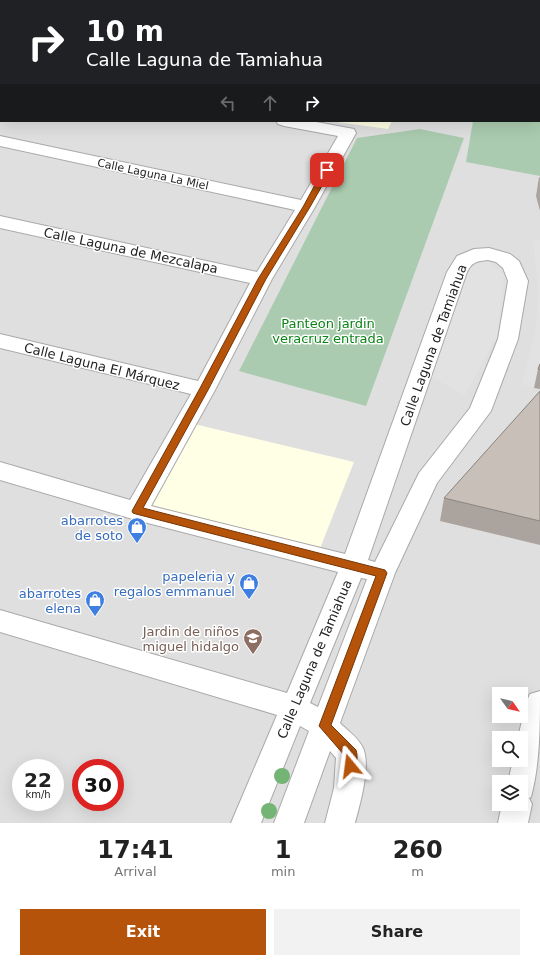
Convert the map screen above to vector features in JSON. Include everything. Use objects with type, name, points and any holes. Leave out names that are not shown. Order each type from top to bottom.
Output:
[{"type":"street","points":[[136,511],[204,390],[262,279],[306,207],[348,133],[289,122]]},
{"type":"street","name":"Calle Laguna La Miel","points":[[0,141],[306,207]]},
{"type":"street","name":"Calle Laguna de Mezcalapa","points":[[0,222],[262,279]]},
{"type":"street","name":"Calle Laguna de Tamiahua","points":[[246,823],[353,566],[457,272],[464,260],[474,255],[489,254],[503,258],[512,265],[518,281],[508,339],[480,411],[427,479],[382,573],[289,823]]},
{"type":"street","name":"Calle Laguna El Márquez","points":[[0,341],[204,390]]},
{"type":"street","points":[[0,471],[136,511],[382,573]]},
{"type":"street","points":[[0,621],[293,707],[324,726],[351,754],[349,788],[340,823]]},
{"type":"street","points":[[524,775],[540,703]]},
{"type":"street","points":[[513,823],[516,811]]},
{"type":"shaded area","points":[[0,122],[540,122],[540,823],[0,823]]},
{"type":"shaded area","points":[[337,122],[392,122],[388,129]]},
{"type":"shaded area","points":[[533,239],[540,240],[540,371],[534,388],[522,384],[536,330],[538,290]]},
{"type":"shaded area","points":[[488,261],[504,275],[497,336],[465,395],[427,375],[468,265]]},
{"type":"shaded area","points":[[190,423],[354,462],[319,551],[146,506]]},
{"type":"green space","points":[[473,122],[540,122],[540,176],[466,162]]},
{"type":"green space","name":"Panteon jardin veracruz entrada","points":[[420,129],[464,138],[366,406],[239,371],[357,138]]},
{"type":"building","points":[[540,391],[540,521],[444,498]]},
{"type":"place","name":"abarrotes de soto","points":[[137,544]]},
{"type":"place","name":"papeleria y regalos emmanuel","points":[[249,600]]},
{"type":"place","name":"abarrotes elena","points":[[95,617]]},
{"type":"place","name":"Jardin de niños miguel hidalgo","points":[[253,655]]},
{"type":"route","points":[[327,170],[262,279],[204,390],[136,511],[382,573],[324,726],[351,754],[350,766]]}]
